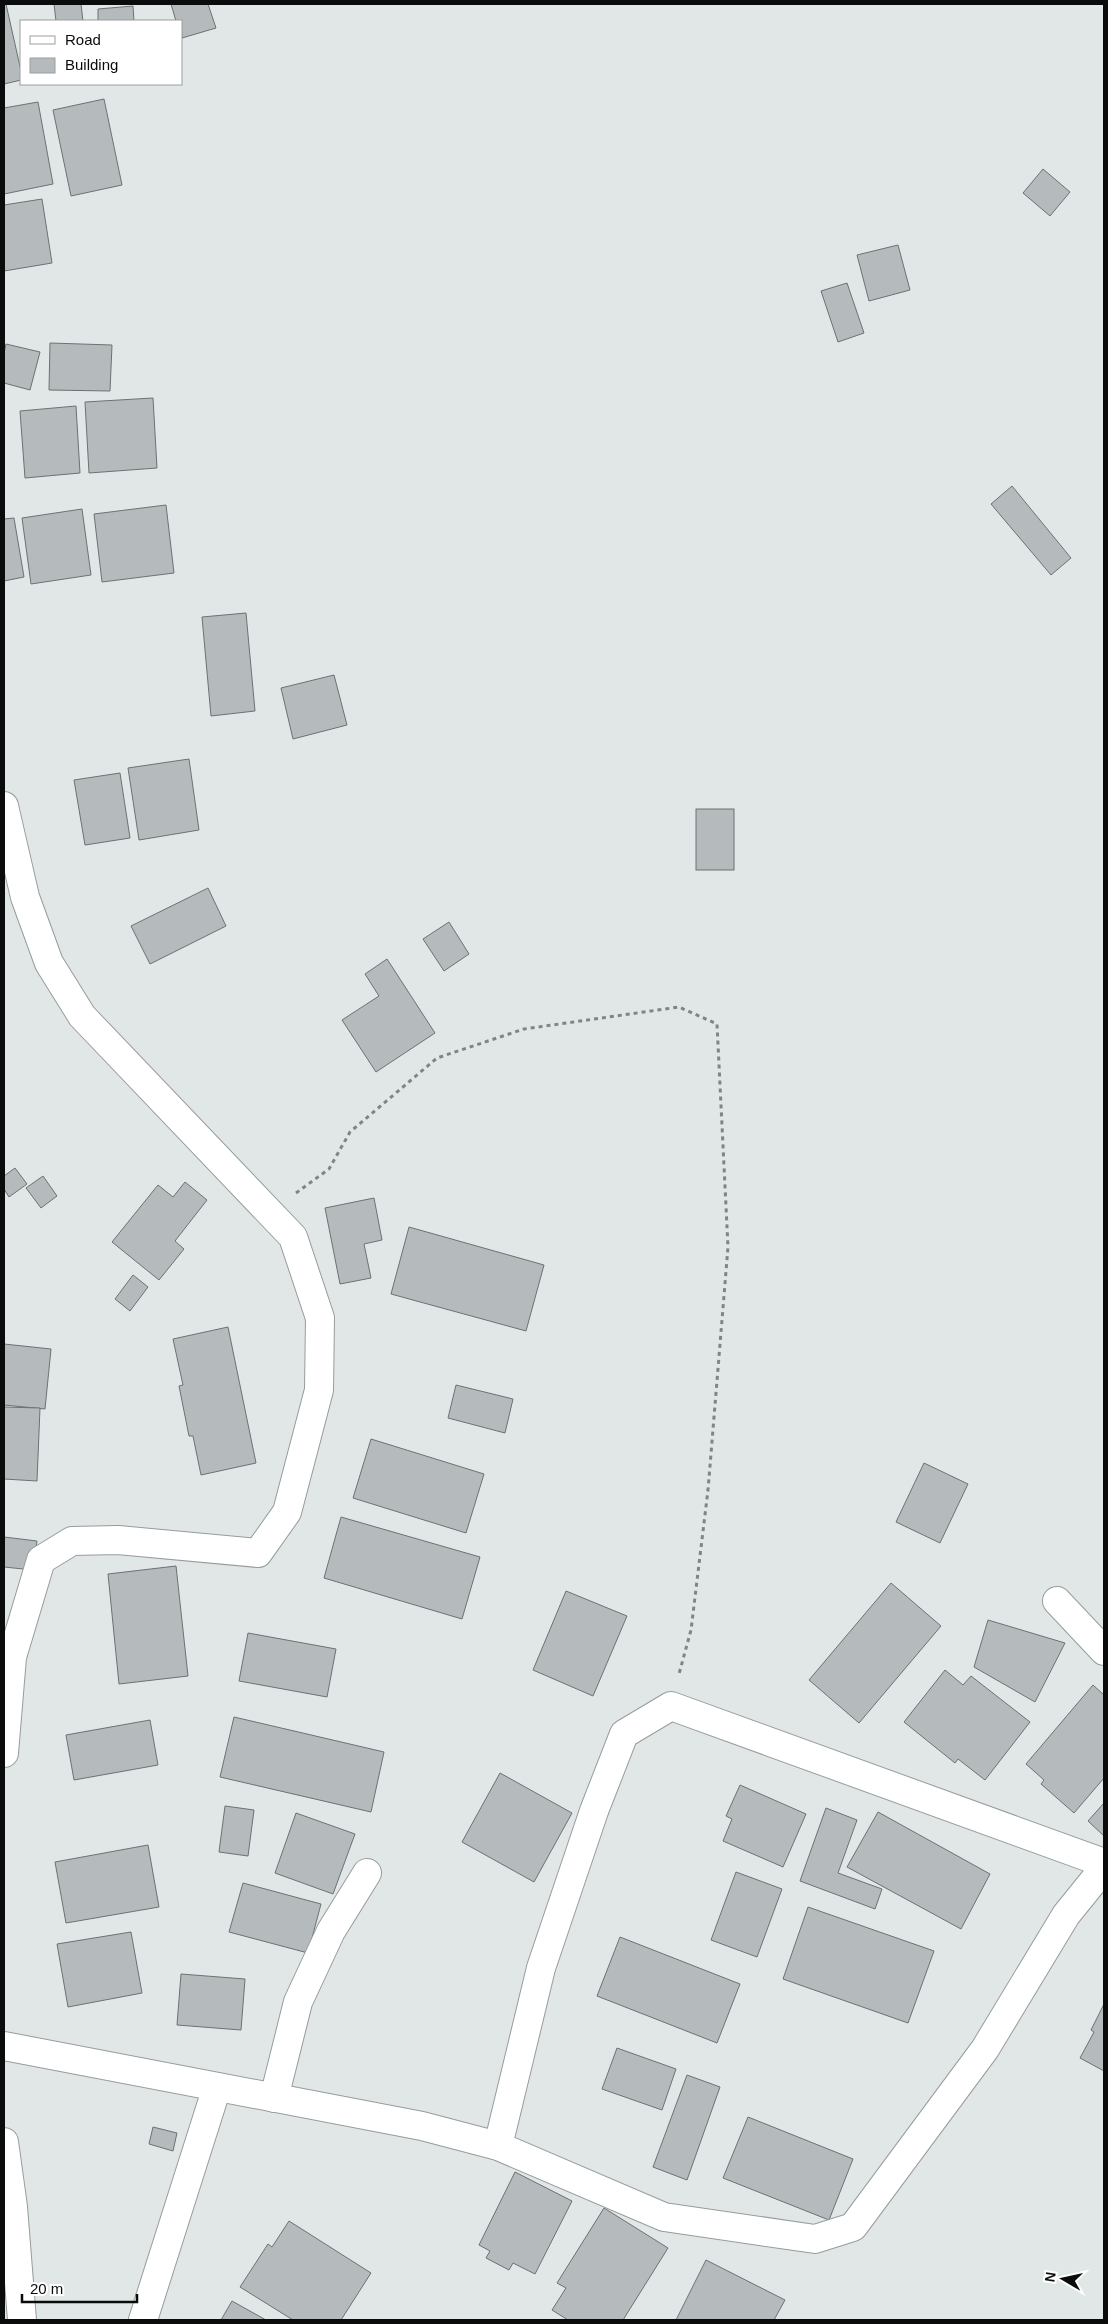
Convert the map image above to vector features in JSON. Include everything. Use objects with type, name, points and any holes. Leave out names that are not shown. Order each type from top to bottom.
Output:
[{"type":"street","points":[[4,806],[25,898],[49,963],[82,1016],[293,1237],[320,1318],[320,1390],[287,1512],[258,1553],[118,1540],[72,1541],[41,1560],[12,1657],[4,1753]]},
{"type":"street","points":[[1057,1601],[1104,1651]]},
{"type":"street","points":[[498,2146],[541,1968],[594,1811],[617,1751],[624,1734],[670,1706],[1104,1863]]},
{"type":"street","points":[[4,2046],[422,2126],[498,2146],[664,2217],[815,2240],[853,2227],[985,2049],[1066,1915],[1104,1868]]},
{"type":"street","points":[[274,2098],[298,2002],[331,1931],[367,1873]]},
{"type":"street","points":[[143,2320],[217,2086]]},
{"type":"street","points":[[4,2142],[13,2207],[22,2320]]},
{"type":"path","points":[[270,1212],[330,1169],[350,1132],[437,1058],[524,1029],[679,1007],[717,1024],[728,1247],[708,1490],[693,1621],[670,1706]]},
{"type":"building","points":[[4,4],[6,4],[20,67],[20,80],[4,84]]},
{"type":"building","points":[[54,4],[81,4],[83,20],[56,20]]},
{"type":"building","points":[[171,4],[208,4],[216,28],[182,38],[182,20],[176,20]]},
{"type":"building","points":[[133,6],[134,20],[98,20],[98,9]]},
{"type":"building","points":[[104,99],[122,185],[71,196],[53,110]]},
{"type":"building","points":[[38,102],[53,184],[4,194],[4,108]]},
{"type":"building","points":[[1043,169],[1070,192],[1050,216],[1023,193]]},
{"type":"building","points":[[42,199],[52,263],[4,271],[4,205]]},
{"type":"building","points":[[898,245],[910,290],[869,301],[857,255]]},
{"type":"building","points":[[847,283],[864,333],[838,342],[821,291]]},
{"type":"building","points":[[50,343],[112,345],[110,391],[49,390]]},
{"type":"building","points":[[6,344],[40,352],[30,390],[4,383],[4,353]]},
{"type":"building","points":[[153,398],[157,468],[89,473],[85,402]]},
{"type":"building","points":[[76,406],[80,473],[25,478],[20,411]]},
{"type":"building","points":[[1012,486],[1071,558],[1051,575],[991,504]]},
{"type":"building","points":[[166,505],[174,573],[102,582],[94,514]]},
{"type":"building","points":[[82,509],[91,575],[31,584],[22,518]]},
{"type":"building","points":[[14,518],[24,577],[4,581],[4,519]]},
{"type":"building","points":[[246,613],[255,711],[211,716],[202,617]]},
{"type":"building","points":[[334,675],[347,725],[293,739],[281,688]]},
{"type":"building","points":[[189,759],[199,830],[139,840],[128,768]]},
{"type":"building","points":[[120,773],[130,838],[85,845],[74,780]]},
{"type":"building","points":[[696,809],[734,809],[734,870],[696,870]]},
{"type":"building","points":[[208,888],[226,926],[150,964],[131,926]]},
{"type":"building","points":[[449,922],[469,954],[444,971],[423,939]]},
{"type":"building","points":[[387,959],[435,1033],[376,1072],[342,1020],[379,996],[365,974]]},
{"type":"building","points":[[15,1168],[27,1184],[9,1197],[4,1189],[4,1176]]},
{"type":"building","points":[[43,1176],[57,1196],[41,1208],[26,1188]]},
{"type":"building","points":[[185,1182],[207,1200],[175,1241],[184,1249],[159,1280],[112,1242],[158,1185],[173,1197]]},
{"type":"building","points":[[374,1198],[382,1240],[364,1244],[371,1278],[340,1284],[325,1208]]},
{"type":"building","points":[[409,1227],[544,1265],[526,1331],[391,1294]]},
{"type":"building","points":[[133,1275],[148,1287],[130,1311],[115,1299]]},
{"type":"building","points":[[228,1327],[256,1463],[201,1475],[193,1436],[189,1436],[179,1386],[183,1385],[173,1339]]},
{"type":"building","points":[[4,1344],[51,1349],[45,1409],[4,1405]]},
{"type":"building","points":[[456,1385],[513,1399],[505,1433],[448,1418]]},
{"type":"building","points":[[4,1407],[40,1408],[37,1481],[4,1479]]},
{"type":"building","points":[[371,1439],[484,1474],[466,1533],[353,1498]]},
{"type":"building","points":[[924,1463],[968,1484],[940,1543],[896,1522]]},
{"type":"building","points":[[341,1517],[480,1557],[462,1619],[324,1578]]},
{"type":"building","points":[[4,1537],[37,1541],[33,1570],[4,1567]]},
{"type":"building","points":[[176,1566],[188,1676],[119,1684],[108,1574]]},
{"type":"building","points":[[891,1583],[941,1626],[859,1723],[809,1680]]},
{"type":"building","points":[[566,1591],[627,1616],[593,1696],[533,1670]]},
{"type":"building","points":[[988,1620],[1065,1643],[1035,1702],[974,1667]]},
{"type":"building","points":[[248,1633],[336,1649],[327,1697],[239,1681]]},
{"type":"building","points":[[945,1670],[963,1685],[971,1676],[1030,1722],[985,1780],[958,1759],[955,1763],[904,1722]]},
{"type":"building","points":[[1093,1685],[1104,1695],[1104,1778],[1074,1813],[1041,1784],[1044,1780],[1026,1764]]},
{"type":"building","points":[[234,1717],[384,1752],[371,1812],[220,1777]]},
{"type":"building","points":[[150,1720],[158,1765],[74,1780],[66,1735]]},
{"type":"building","points":[[500,1773],[572,1813],[534,1882],[462,1842]]},
{"type":"building","points":[[740,1785],[806,1814],[783,1867],[723,1841],[732,1819],[726,1816]]},
{"type":"building","points":[[1104,1803],[1104,1836],[1088,1821]]},
{"type":"building","points":[[225,1806],[254,1810],[248,1856],[219,1852]]},
{"type":"building","points":[[826,1808],[857,1820],[838,1873],[882,1889],[875,1909],[800,1881]]},
{"type":"building","points":[[878,1812],[990,1874],[961,1929],[847,1867]]},
{"type":"building","points":[[296,1813],[355,1834],[333,1894],[275,1873]]},
{"type":"building","points":[[148,1845],[159,1907],[66,1923],[55,1862]]},
{"type":"building","points":[[736,1872],[782,1889],[757,1957],[711,1940]]},
{"type":"building","points":[[243,1883],[321,1904],[308,1953],[229,1932]]},
{"type":"building","points":[[808,1907],[934,1951],[908,2023],[783,1979]]},
{"type":"building","points":[[131,1932],[142,1993],[68,2007],[57,1944]]},
{"type":"building","points":[[620,1937],[740,1984],[717,2043],[597,1996]]},
{"type":"building","points":[[181,1974],[245,1979],[241,2030],[177,2025]]},
{"type":"building","points":[[1104,2004],[1104,2071],[1080,2058],[1094,2032],[1091,2030]]},
{"type":"building","points":[[617,2048],[676,2069],[662,2110],[602,2089]]},
{"type":"building","points":[[687,2075],[720,2087],[687,2180],[653,2167]]},
{"type":"building","points":[[748,2117],[853,2159],[829,2220],[723,2178]]},
{"type":"building","points":[[153,2127],[177,2133],[173,2151],[149,2144]]},
{"type":"building","points":[[515,2172],[572,2201],[535,2274],[513,2263],[509,2270],[486,2258],[490,2251],[479,2245]]},
{"type":"building","points":[[604,2208],[668,2248],[623,2320],[568,2320],[552,2310],[566,2288],[557,2283]]},
{"type":"building","points":[[289,2221],[371,2273],[341,2320],[293,2320],[240,2287],[268,2244],[272,2247]]},
{"type":"building","points":[[706,2260],[785,2300],[774,2320],[676,2320]]},
{"type":"building","points":[[232,2301],[266,2320],[221,2320]]}]
